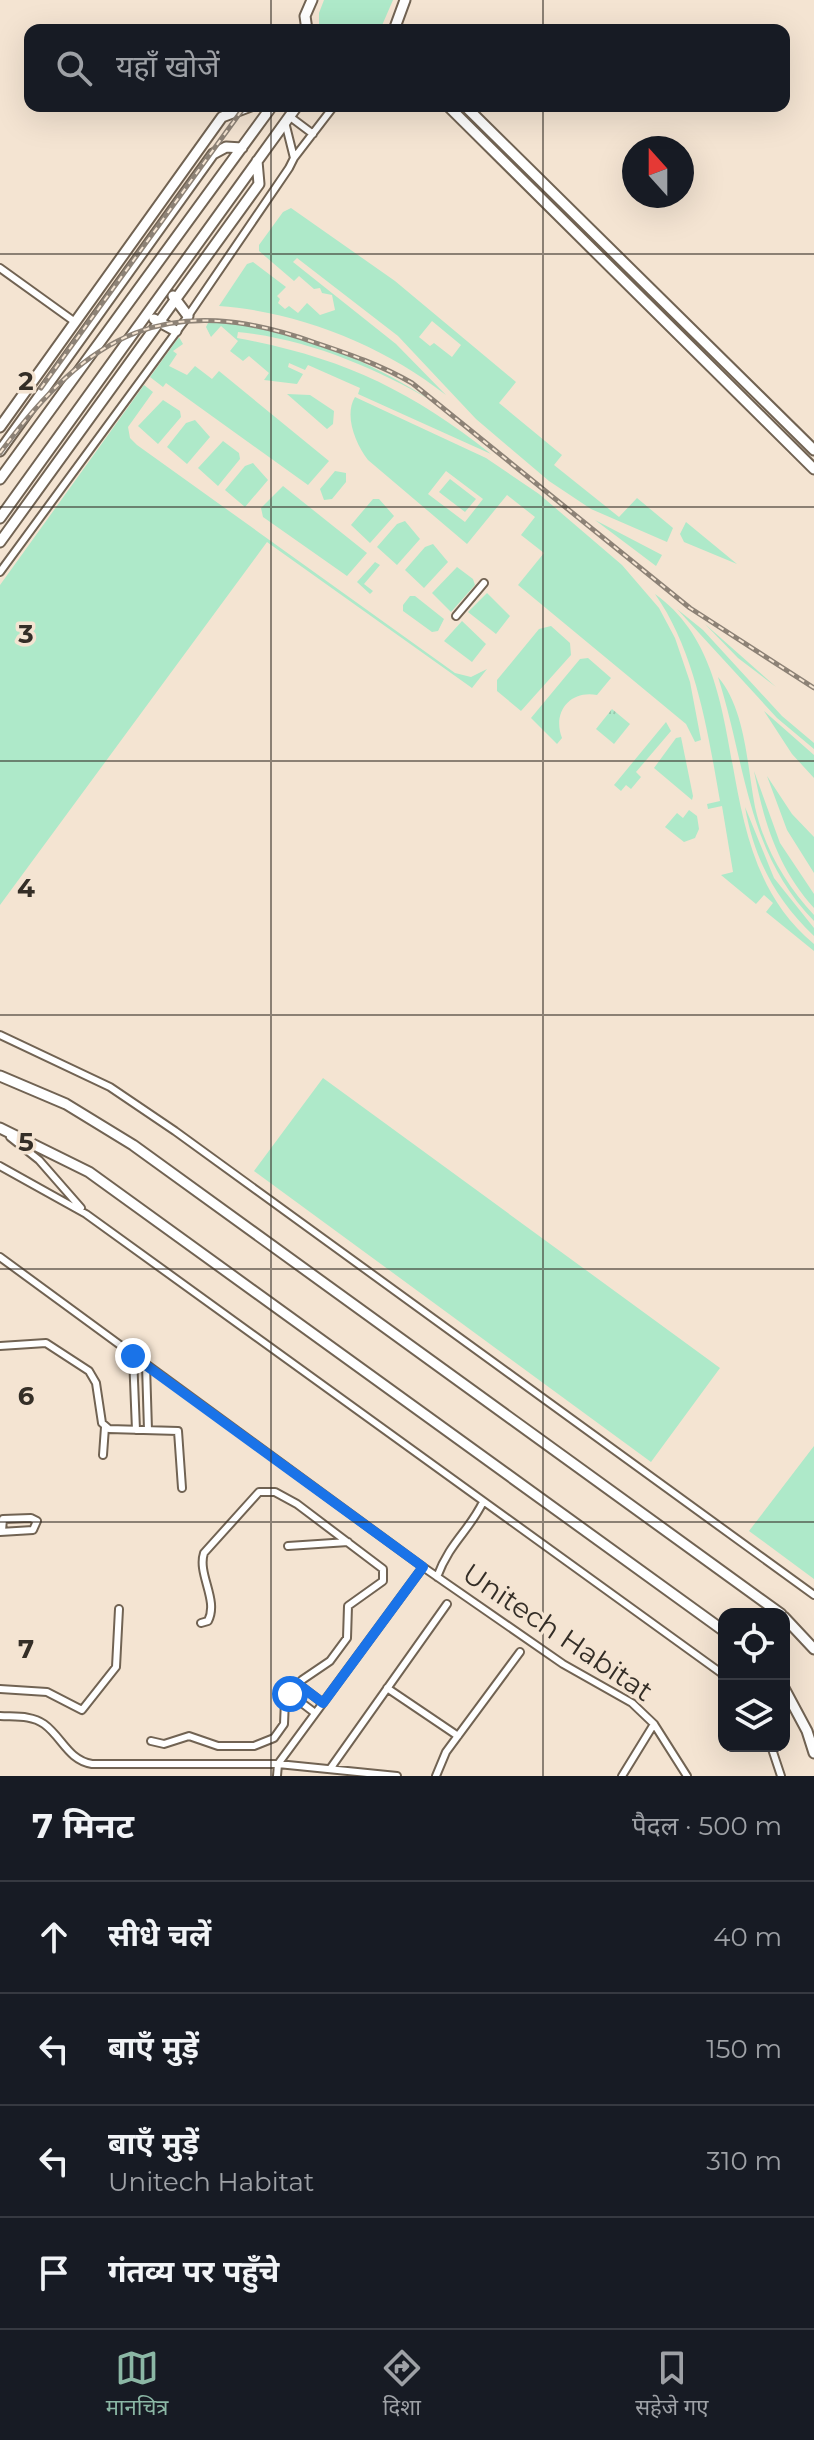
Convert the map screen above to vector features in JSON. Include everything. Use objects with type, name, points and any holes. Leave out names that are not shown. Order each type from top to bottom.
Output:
[{"type":"street","points":[[397,24],[405,0]]},
{"type":"street","points":[[306,24],[309,2]]},
{"type":"street","points":[[403,12],[405,24]]},
{"type":"street","points":[[0,427],[222,117],[235,112]]},
{"type":"street","points":[[0,479],[268,112]]},
{"type":"street","points":[[0,518],[292,112]]},
{"type":"street","points":[[0,572],[188,316],[294,158],[330,112]]},
{"type":"street","points":[[454,112],[814,469]]},
{"type":"street","points":[[471,112],[814,450]]},
{"type":"street","points":[[287,119],[313,134]]},
{"type":"street","points":[[287,119],[294,158]]},
{"type":"street","points":[[0,451],[213,154],[226,147],[242,148]]},
{"type":"street","points":[[0,542],[259,184],[257,161]]},
{"type":"street","points":[[0,268],[75,322]]},
{"type":"street","points":[[166,287],[188,316]]},
{"type":"street","points":[[146,315],[176,331]]},
{"type":"street","points":[[456,616],[484,583]]},
{"type":"street","points":[[0,1035],[110,1087],[175,1131],[814,1595]]},
{"type":"street","points":[[0,1076],[66,1104],[133,1145],[772,1608]]},
{"type":"street","points":[[0,1129],[39,1160],[86,1214]]},
{"type":"street","points":[[0,1129],[89,1172],[718,1627]]},
{"type":"street","points":[[0,1166],[86,1214],[718,1671]]},
{"type":"street","name":"Unitech Habitat","points":[[0,1257],[437,1577],[563,1664],[632,1703],[654,1724],[687,1776]]},
{"type":"street","points":[[0,1346],[46,1343],[89,1371],[96,1383],[105,1427],[103,1455]]},
{"type":"street","points":[[133,1356],[136,1430]]},
{"type":"street","points":[[146,1365],[148,1430]]},
{"type":"street","points":[[105,1427],[178,1431],[182,1488]]},
{"type":"street","points":[[151,1741],[164,1744],[189,1736],[218,1746],[263,1744],[281,1732],[285,1700],[298,1684],[330,1661],[349,1632],[348,1606],[383,1581],[385,1575],[379,1563],[275,1492],[259,1492],[204,1553],[202,1563],[212,1611],[208,1621],[201,1623]]},
{"type":"street","points":[[437,1577],[449,1548],[477,1515],[483,1502]]},
{"type":"street","points":[[31,1518],[37,1521],[33,1530],[1,1532],[3,1519],[31,1518]]},
{"type":"street","points":[[288,1546],[350,1542]]},
{"type":"street","points":[[277,1776],[278,1764],[423,1567]]},
{"type":"street","points":[[330,1769],[447,1604]]},
{"type":"street","points":[[0,1689],[47,1692],[82,1710],[116,1667],[119,1609]]},
{"type":"street","points":[[790,1624],[814,1649]]},
{"type":"street","points":[[436,1776],[458,1736],[520,1652]]},
{"type":"street","points":[[298,1684],[323,1703]]},
{"type":"street","points":[[387,1688],[458,1736]]},
{"type":"street","points":[[290,1694],[315,1713]]},
{"type":"street","points":[[790,1699],[807,1731],[814,1753]]},
{"type":"street","points":[[0,1716],[26,1717],[43,1723],[82,1762],[131,1765],[278,1764],[397,1776]]},
{"type":"street","points":[[622,1776],[654,1724]]},
{"type":"street","points":[[773,1752],[781,1776]]},
{"type":"street","points":[[130,1776],[131,1765]]},
{"type":"green space","points":[[324,0],[393,0],[383,24],[319,24]]},
{"type":"green space","points":[[291,208],[395,281],[516,382],[499,403],[562,455],[554,465],[619,517],[637,498],[673,528],[667,542],[591,509],[549,481],[476,419],[398,336],[297,258],[293,262],[396,344],[446,395],[395,361],[339,334],[280,315],[219,306],[247,264],[253,262],[286,287],[277,296],[280,299],[278,303],[285,309],[289,306],[298,313],[307,303],[320,315],[335,310],[332,295],[322,293],[320,288],[314,289],[299,276],[294,281],[259,251],[259,245],[283,212]],"holes":[[[432,321],[461,345],[452,357],[434,343],[430,346],[419,337]]]},
{"type":"green space","points":[[209,321],[238,323],[297,336],[354,358],[432,401],[338,356],[263,335],[238,332],[237,338],[309,355],[372,379],[431,411],[491,454],[358,394],[360,388],[308,365],[305,370],[289,363],[288,367],[303,374],[297,384],[264,380],[269,373],[249,356],[243,361],[230,351],[238,341],[221,326],[211,337],[206,327]]},
{"type":"green space","points":[[179,337],[183,344],[173,351],[177,354],[169,366],[187,375],[195,366],[212,379],[219,371],[329,461],[308,485],[166,383],[163,387],[150,377]]},
{"type":"green space","points":[[144,385],[153,392],[128,427],[130,438],[137,445],[455,673],[471,677],[487,669],[472,688],[267,542],[0,905],[0,585]]},
{"type":"green space","points":[[287,394],[310,395],[334,411],[333,424],[327,429]]},
{"type":"green space","points":[[355,397],[486,458],[539,494],[622,565],[659,608],[675,638],[690,682],[701,740],[695,742],[686,724],[518,585],[544,553],[521,535],[535,517],[507,495],[467,544],[368,460],[352,429]],"holes":[[[446,471],[483,499],[465,522],[428,494]]]},
{"type":"green space","points":[[163,400],[180,411],[181,417],[158,444],[138,426]]},
{"type":"green space","points":[[195,420],[210,437],[187,464],[167,447],[186,423]]},
{"type":"green space","points":[[223,441],[239,453],[240,459],[218,486],[198,468]]},
{"type":"green space","points":[[253,463],[268,480],[245,507],[225,490],[245,466]]},
{"type":"green space","points":[[335,471],[346,473],[346,482],[332,499],[324,500],[320,489]]},
{"type":"green space","points":[[450,479],[476,499],[465,512],[439,492]]},
{"type":"green space","points":[[283,486],[367,553],[347,576],[263,517],[261,508]]},
{"type":"green space","points":[[373,499],[379,499],[394,516],[370,543],[351,525]]},
{"type":"green space","points":[[595,520],[662,555],[656,566]]},
{"type":"green space","points":[[405,521],[420,539],[397,565],[377,547],[397,524]]},
{"type":"green space","points":[[686,522],[737,564],[684,542],[680,534]]},
{"type":"green space","points":[[433,544],[448,562],[424,588],[405,570],[425,547]]},
{"type":"green space","points":[[375,562],[380,565],[364,584],[373,591],[370,594],[357,582]]},
{"type":"green space","points":[[457,567],[473,579],[475,585],[451,612],[432,593]]},
{"type":"green space","points":[[487,593],[510,616],[496,634],[468,612]]},
{"type":"green space","points":[[655,594],[688,628],[710,668],[723,714],[742,812],[756,860],[779,905],[814,944],[814,951],[766,912],[773,903],[764,895],[756,904],[721,875],[733,872],[722,806],[708,809],[707,804],[720,801],[705,721],[681,641]]},
{"type":"green space","points":[[410,596],[415,596],[444,619],[438,631],[432,632],[403,611],[403,605]]},
{"type":"green space","points":[[677,609],[703,630],[782,716],[814,743],[814,749],[777,718]]},
{"type":"green space","points":[[462,621],[486,644],[472,662],[444,641]]},
{"type":"green space","points":[[705,624],[776,687],[738,658]]},
{"type":"green space","points":[[551,626],[570,643],[571,655],[521,711],[497,691],[497,680],[539,629]]},
{"type":"green space","points":[[588,658],[611,678],[597,695],[579,696],[566,705],[559,720],[562,738],[557,744],[531,718],[580,659]]},
{"type":"green space","points":[[718,677],[740,722],[755,807],[764,837],[785,878],[814,915],[814,921],[774,866],[761,836]]},
{"type":"green space","points":[[612,709],[630,724],[614,744],[596,729]]},
{"type":"green space","points":[[764,711],[814,755],[814,778],[792,754]]},
{"type":"green space","points":[[666,722],[671,731],[636,772],[641,777],[631,789],[626,785],[621,791],[614,785]]},
{"type":"green space","points":[[681,737],[692,800],[654,768],[676,738]]},
{"type":"green space","points":[[754,771],[780,843],[814,894],[814,908],[791,877],[774,844]]},
{"type":"green space","points":[[767,776],[792,814],[814,837],[814,873],[787,830]]},
{"type":"green space","points":[[745,807],[774,878],[814,928],[814,936],[788,908],[769,878],[754,844]]},
{"type":"green space","points":[[689,810],[697,816],[699,829],[695,838],[684,842],[665,827],[677,813],[683,818]]},
{"type":"green space","points":[[323,1078],[720,1368],[651,1462],[254,1171]]},
{"type":"green space","points":[[814,1446],[814,1579],[749,1531]]},
{"type":"railway","points":[[41,388],[241,112]]},
{"type":"railway","points":[[0,453],[33,411],[66,377],[100,351],[136,333],[174,323],[217,321],[264,328],[316,343],[412,383],[690,608],[814,688]]},
{"type":"route","points":[[133,1356],[423,1567],[323,1703],[298,1684],[290,1694]]}]
